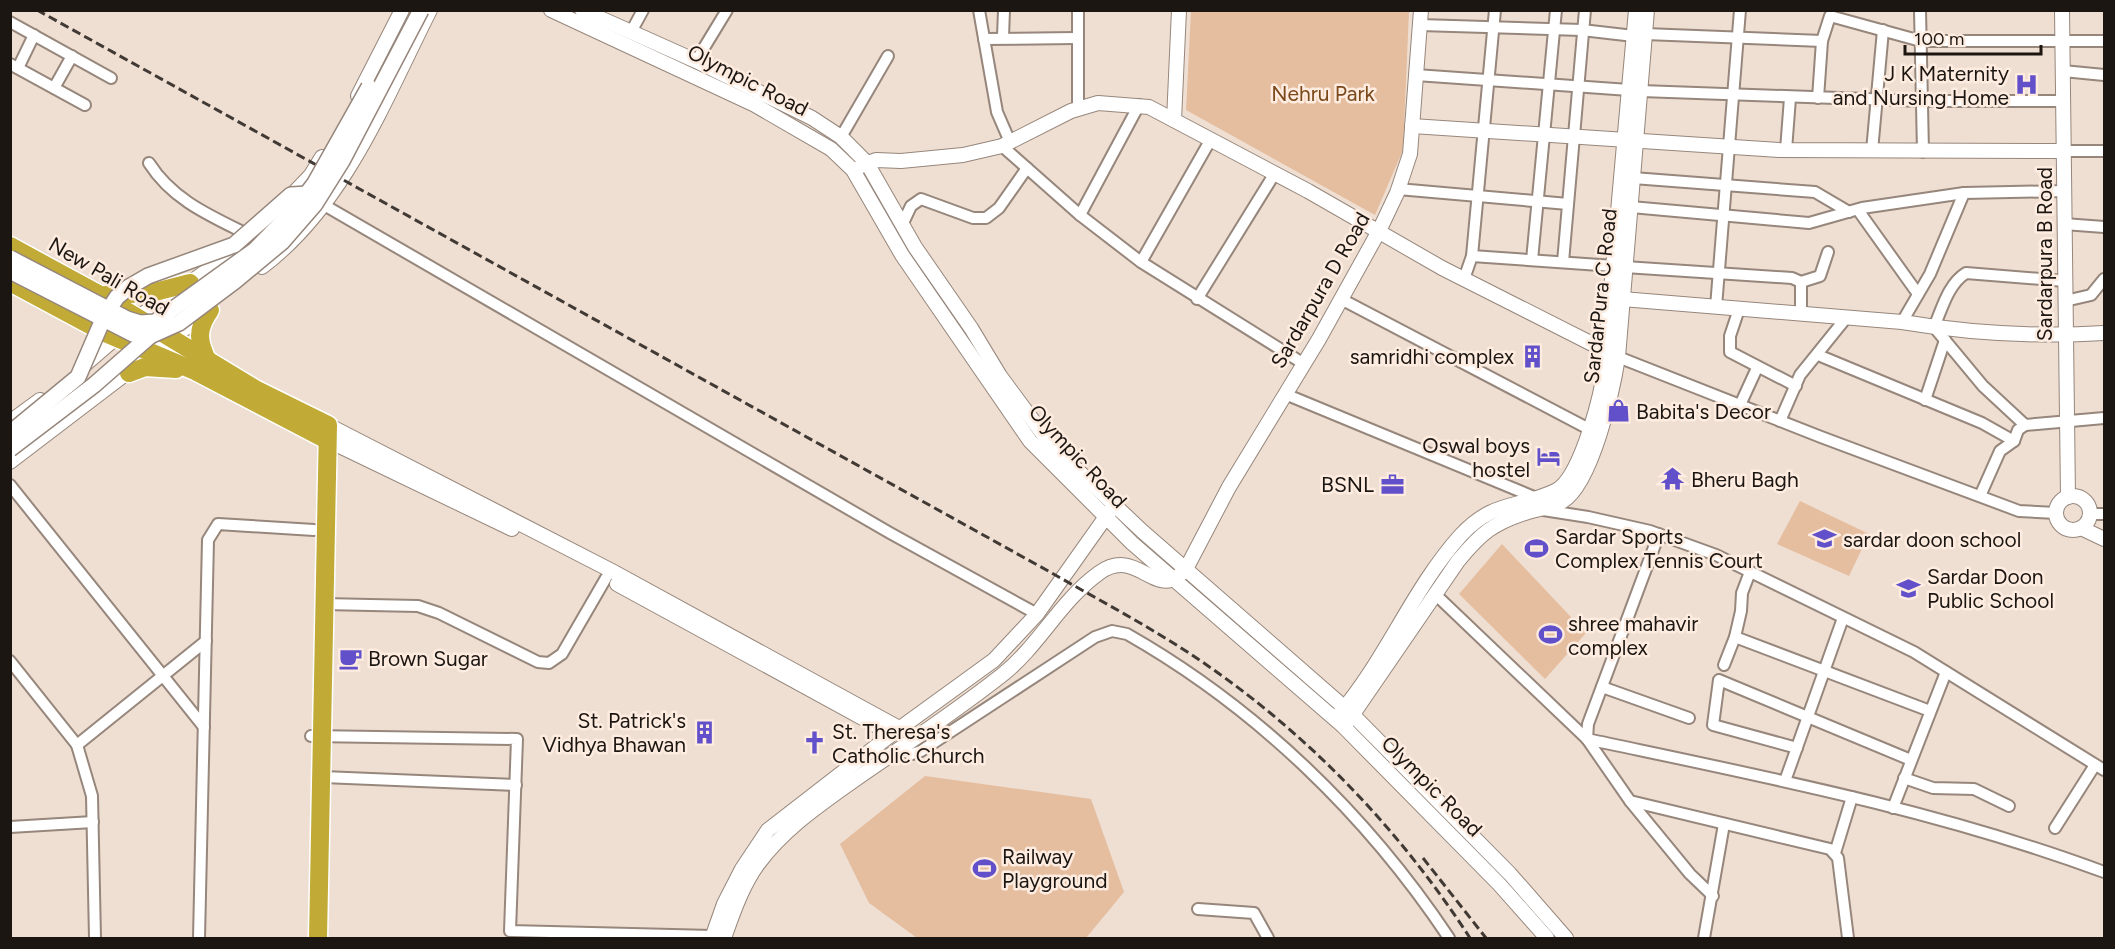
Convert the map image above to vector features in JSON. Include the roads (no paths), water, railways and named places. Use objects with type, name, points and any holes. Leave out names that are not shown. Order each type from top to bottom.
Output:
[{"type":"highway","name":"New Pali Road","points":[[10,246],[138,318],[177,349]]},
{"type":"highway","points":[[10,282],[116,338],[177,349],[203,368],[321,430]]},
{"type":"highway","points":[[100,295],[129,296],[190,283]]},
{"type":"highway","points":[[203,368],[198,342],[200,325],[210,310]]},
{"type":"highway","points":[[74,317],[91,341],[93,358]]},
{"type":"highway","points":[[129,373],[145,367],[203,368]]},
{"type":"highway","points":[[318,939],[323,777],[316,736],[314,530],[321,430]]},
{"type":"highway","points":[[306,939],[323,604],[321,430]]},
{"type":"main road","points":[[10,258],[127,319],[147,324],[167,316],[255,250],[308,194],[411,10]]},
{"type":"main road","points":[[10,449],[94,385],[152,345],[282,242],[315,204],[342,161],[421,10]]},
{"type":"main road","points":[[10,433],[78,377],[104,317],[113,302],[129,287],[148,276],[234,244],[291,195],[308,194]]},
{"type":"main road","points":[[10,271],[117,329],[152,345]]},
{"type":"street","points":[[10,422],[93,358],[155,304],[190,283],[254,237],[311,175],[321,160],[382,52],[402,10]]},
{"type":"street","points":[[177,349],[210,310],[282,253],[324,206],[364,140],[430,10]]},
{"type":"street","name":"Olympic Road","points":[[551,10],[755,105],[820,141],[853,170],[902,255],[1017,422],[1047,450],[1187,567],[1269,644],[1349,711],[1510,873],[1566,939]]},
{"type":"street","name":"Olympic Road","points":[[582,10],[696,61],[812,118],[841,137],[867,163],[915,247],[971,328],[1047,450],[1105,517],[1178,579],[1259,655],[1339,722],[1499,884],[1547,939]]},
{"type":"street","points":[[631,32],[643,10]]},
{"type":"street","points":[[696,61],[727,10]]},
{"type":"street","points":[[979,10],[997,112],[1006,144],[1027,168],[1080,215],[1141,262],[1304,364]]},
{"type":"street","points":[[1003,38],[1004,10]]},
{"type":"street","points":[[1078,10],[1078,109]]},
{"type":"street","points":[[1174,120],[1179,10]]},
{"type":"street","points":[[1464,279],[1472,256],[1495,10]]},
{"type":"street","points":[[1532,260],[1556,10]]},
{"type":"street","points":[[1563,262],[1585,10]]},
{"type":"street","name":"SardarPura C Road","points":[[1636,10],[1640,35]]},
{"type":"street","name":"SardarPura C Road","points":[[1349,711],[1444,558],[1461,536],[1483,514],[1501,506],[1563,501],[1583,476],[1607,410],[1640,35],[1647,10]]},
{"type":"street","points":[[1716,307],[1740,10]]},
{"type":"street","points":[[1920,10],[1923,152]]},
{"type":"street","name":"Sardarpura B Road","points":[[2062,10],[2068,497]]},
{"type":"street","points":[[1818,98],[1822,41],[1827,20],[1832,15],[1921,42],[2104,41]]},
{"type":"street","points":[[1420,17],[1493,28],[1822,41]]},
{"type":"street","name":"Sardarpura D Road","points":[[1178,579],[1187,567],[1229,487],[1341,299],[1379,231],[1398,189],[1410,154],[1420,17]]},
{"type":"street","points":[[10,22],[111,78]]},
{"type":"street","points":[[1872,151],[1883,30]]},
{"type":"street","points":[[34,35],[14,66],[85,105]]},
{"type":"street","points":[[984,39],[1077,38]]},
{"type":"street","points":[[54,88],[72,56]]},
{"type":"street","points":[[841,137],[888,56]]},
{"type":"street","points":[[2063,71],[2104,75]]},
{"type":"street","points":[[1416,75],[1732,96],[2063,102]]},
{"type":"street","points":[[1786,150],[1790,98]]},
{"type":"street","points":[[853,170],[867,163],[963,155],[1006,144],[1078,109],[1098,104],[1149,106],[1275,173],[1464,279],[1612,355],[2019,511],[2056,513]]},
{"type":"street","points":[[1080,215],[1139,105]]},
{"type":"street","points":[[1412,126],[1786,150],[2104,151]]},
{"type":"street","points":[[1141,262],[1211,139]]},
{"type":"street","name":"SardarPura C Road","points":[[1339,722],[1458,561],[1491,526],[1536,503],[1565,482],[1589,429],[1612,355],[1622,299],[1619,266],[1631,207],[1633,178],[1630,141]]},
{"type":"street","points":[[149,163],[159,178],[187,203],[282,253]]},
{"type":"street","points":[[903,223],[911,206],[921,199],[973,218],[986,218],[999,208],[1027,168]]},
{"type":"street","points":[[1197,299],[1275,173]]},
{"type":"street","points":[[1633,178],[1815,192],[1853,211],[1918,294]]},
{"type":"street","points":[[1398,189],[1568,204]]},
{"type":"street","points":[[1631,207],[1723,213],[1809,223],[1853,211],[1964,193],[2064,190]]},
{"type":"street","points":[[1902,322],[1930,274],[1964,193]]},
{"type":"street","points":[[324,206],[890,533],[1037,614]]},
{"type":"street","points":[[2064,224],[2104,227]]},
{"type":"street","points":[[1472,256],[1719,272],[1792,278],[1801,282],[1820,276],[1828,252]]},
{"type":"street","points":[[1934,327],[1956,280],[1966,273],[2065,281]]},
{"type":"street","points":[[2065,301],[2091,296],[2104,279]]},
{"type":"street","points":[[1801,282],[1801,314]]},
{"type":"street","points":[[190,283],[210,310]]},
{"type":"street","points":[[1341,299],[1589,429]]},
{"type":"street","points":[[1622,299],[1902,322],[1934,327],[2065,335],[2104,333]]},
{"type":"street","points":[[1739,309],[1730,336],[1730,352],[1757,368],[1796,386]]},
{"type":"street","points":[[1780,421],[1803,370],[1846,318]]},
{"type":"street","points":[[1934,327],[1983,386],[2025,425]]},
{"type":"street","points":[[1925,400],[1945,340]]},
{"type":"street","points":[[10,462],[129,373],[152,345]]},
{"type":"street","points":[[1818,354],[1982,423],[2014,441]]},
{"type":"street","points":[[93,358],[129,373]]},
{"type":"street","points":[[1740,405],[1757,368]]},
{"type":"street","points":[[1285,394],[1536,503],[1659,534],[1716,555],[1914,652],[2100,767],[2055,828]]},
{"type":"street","points":[[1980,496],[2000,451],[2014,441],[2018,430],[2025,425],[2104,418]]},
{"type":"street","points":[[321,430],[730,633],[896,731]]},
{"type":"street","points":[[321,430],[383,465],[606,578],[896,731]]},
{"type":"street","points":[[10,485],[204,728]]},
{"type":"street","points":[[2090,514],[2083,500],[2068,497],[2059,503],[2056,513],[2060,525],[2065,528],[2070,530],[2081,528],[2104,539]]},
{"type":"street","points":[[716,938],[724,904],[742,869],[768,830],[896,731],[994,660],[1037,614],[1115,506]]},
{"type":"street","points":[[2090,514],[2104,514]]},
{"type":"street","points":[[2081,528],[2090,514]]},
{"type":"street","points":[[199,939],[208,540],[214,527],[226,524],[314,530]]},
{"type":"street","points":[[1587,739],[1588,724],[1659,534]]},
{"type":"street","points":[[716,938],[749,879],[777,840],[812,810],[1003,674],[1035,644],[1065,605],[1098,573],[1115,565],[1123,565],[1135,567],[1164,582],[1178,579]]},
{"type":"street","points":[[1724,665],[1735,637],[1741,611],[1742,593],[1750,572]]},
{"type":"street","points":[[323,604],[418,606],[439,613],[538,662],[549,663],[562,654],[606,578]]},
{"type":"street","points":[[1435,594],[1587,739],[1630,801],[1690,874],[1713,896]]},
{"type":"street","points":[[1785,781],[1843,618]]},
{"type":"street","points":[[878,745],[892,754],[912,754],[921,751],[1095,637],[1112,632],[1127,634],[1232,704],[1281,744],[1329,789],[1393,859],[1449,939]]},
{"type":"street","points":[[1735,637],[1930,711]]},
{"type":"street","points":[[77,745],[206,641]]},
{"type":"street","points":[[10,661],[77,745],[92,796],[95,939]]},
{"type":"street","points":[[1893,808],[1946,672]]},
{"type":"street","points":[[1797,748],[1713,725],[1719,680],[1911,759]]},
{"type":"street","points":[[1602,687],[1689,718]]},
{"type":"street","points":[[316,736],[517,739],[510,931],[716,938]]},
{"type":"street","points":[[1587,739],[1852,797],[2027,843],[2104,872]]},
{"type":"street","points":[[323,777],[516,785]]},
{"type":"street","points":[[1904,778],[1933,788],[1974,789],[2009,806]]},
{"type":"street","points":[[1835,853],[1852,797]]},
{"type":"street","points":[[1630,801],[1822,846],[1835,853],[1838,858],[1848,939]]},
{"type":"street","points":[[10,827],[93,822]]},
{"type":"street","points":[[1704,939],[1724,824]]},
{"type":"street","points":[[1198,909],[1254,913],[1268,939]]},
{"type":"railway","points":[[37,10],[1050,572],[1172,642],[1249,696],[1320,757],[1385,825],[1444,899],[1470,938]]},
{"type":"railway","points":[[1423,858],[1486,938]]},
{"type":"place","name":"J K Maternity and Nursing Home","points":[[2027,85]]},
{"type":"place","name":"samridhi complex","points":[[1532,356]]},
{"type":"place","name":"Babita's Decor","points":[[1618,411]]},
{"type":"place","name":"Oswal boys hostel","points":[[1548,457]]},
{"type":"place","name":"Bheru Bagh","points":[[1673,479]]},
{"type":"place","name":"BSNL","points":[[1392,484]]},
{"type":"place","name":"sardar doon school","points":[[1825,539]]},
{"type":"place","name":"Sardar Sports Complex Tennis Court","points":[[1537,548]]},
{"type":"place","name":"Sardar Doon Public School","points":[[1909,588]]},
{"type":"place","name":"shree mahavir complex","points":[[1550,635]]},
{"type":"place","name":"Brown Sugar","points":[[350,658]]},
{"type":"place","name":"St. Patrick's Vidhya Bhawan","points":[[704,732]]},
{"type":"place","name":"St. Theresa's Catholic Church","points":[[814,743]]},
{"type":"place","name":"Railway Playground","points":[[984,868]]},
{"type":"park label","name":"Nehru Park","points":[[1323,93]]}]
